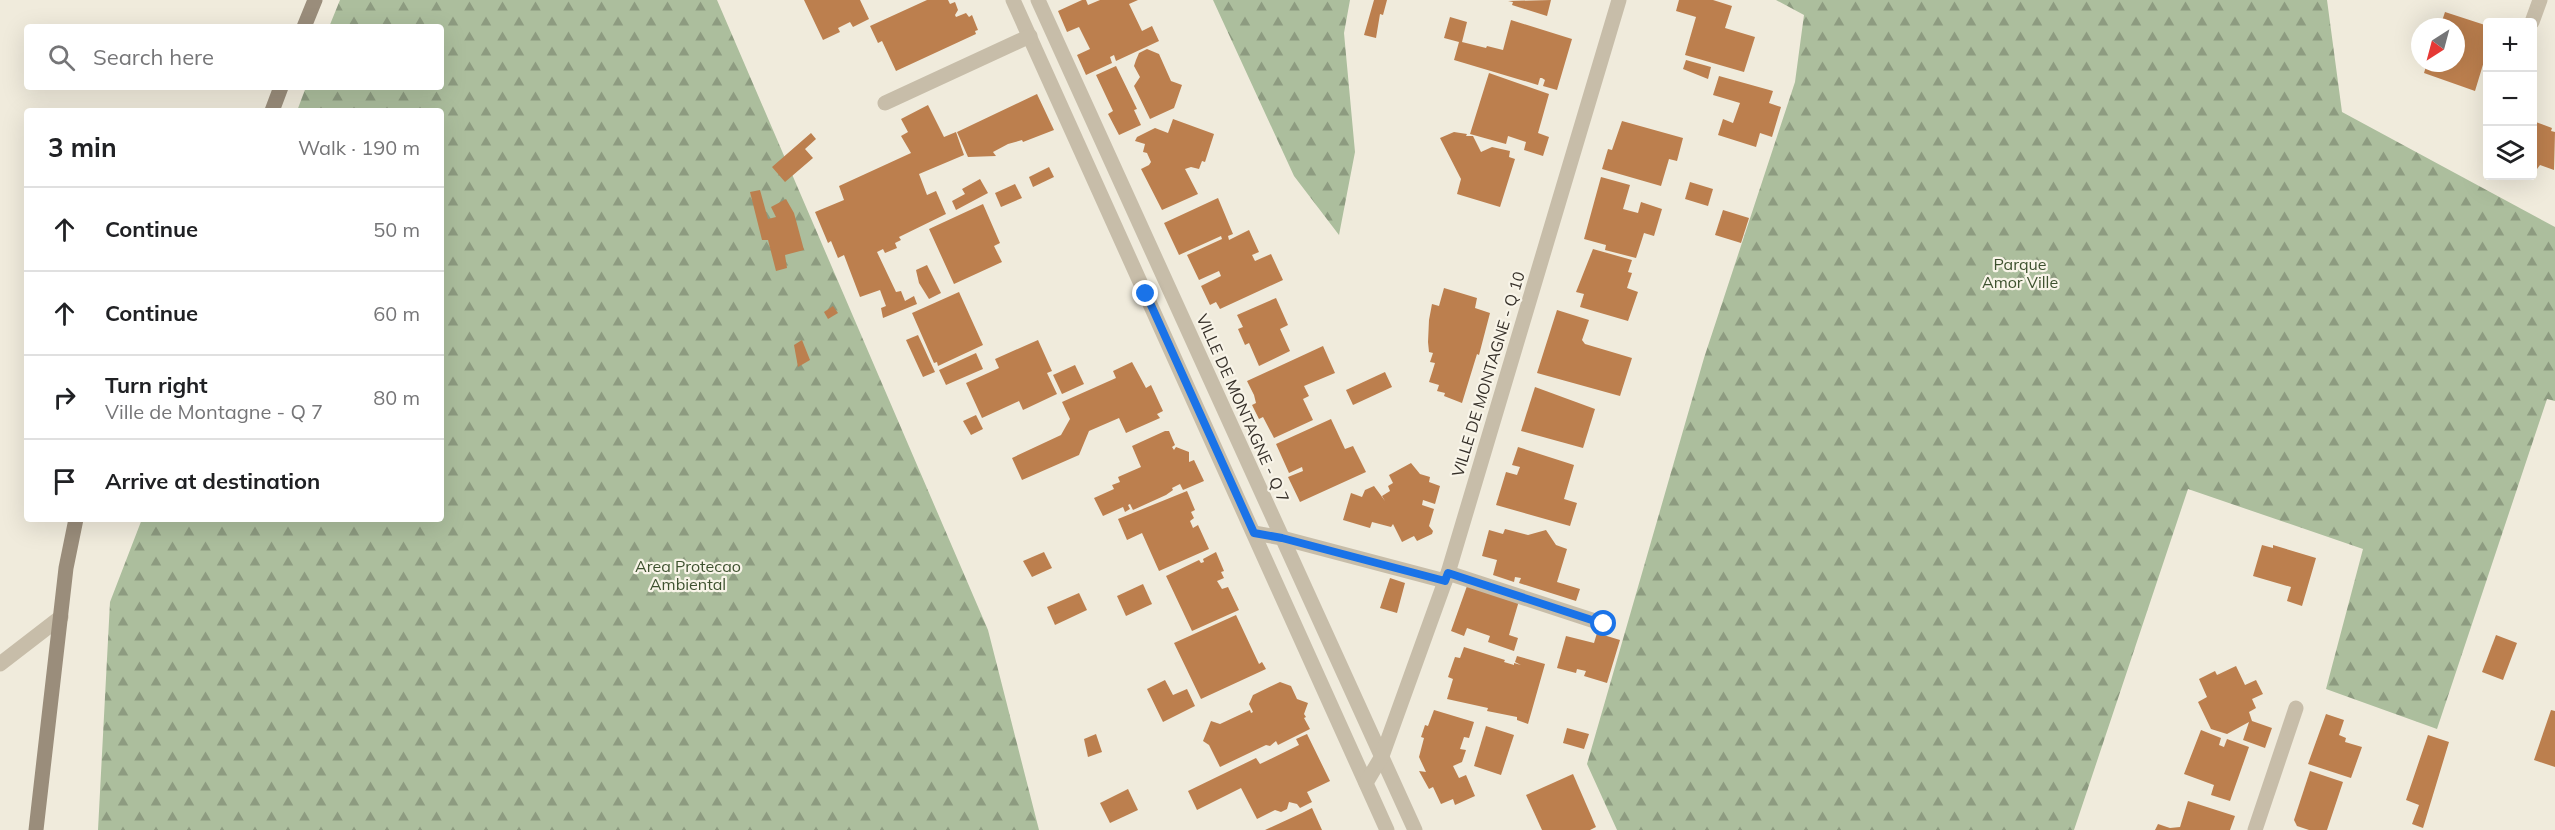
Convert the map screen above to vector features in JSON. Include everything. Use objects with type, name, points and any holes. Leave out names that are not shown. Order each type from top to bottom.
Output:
[{"type":"street","points":[[305,24],[315,0]]},
{"type":"street","points":[[1013,0],[1387,830]]},
{"type":"street","name":"VILLE DE MONTAGNE - Q 7","points":[[1038,0],[1415,830]]},
{"type":"street","name":"VILLE DE MONTAGNE - Q 10","points":[[1366,783],[1382,756],[1446,577],[1619,0]]},
{"type":"street","points":[[2533,18],[2540,0]]},
{"type":"street","points":[[885,103],[1030,36]]},
{"type":"street","points":[[1044,65],[1063,54]]},
{"type":"street","points":[[273,108],[280,90]]},
{"type":"street","points":[[36,830],[66,568],[75,522]]},
{"type":"street","points":[[1254,533],[1446,577],[1604,624]]},
{"type":"street","points":[[0,664],[61,617]]},
{"type":"street","points":[[2255,830],[2296,708]]},
{"type":"green space","name":"Area Protecao Ambiental","points":[[340,0],[717,0],[988,630],[1039,830],[98,830],[110,602],[141,522],[444,522],[444,108],[298,108],[305,90],[444,90],[444,24],[330,24]]},
{"type":"green space","points":[[1213,0],[1350,0],[1344,33],[1355,152],[1339,235],[1294,176]]},
{"type":"green space","name":"Parque Amor Ville","points":[[1776,0],[2327,0],[2342,112],[2555,227],[2555,401],[2547,399],[2437,729],[2326,689],[2363,549],[2188,489],[2074,830],[1617,830],[1587,764],[1704,358],[1795,82],[1804,15]]},
{"type":"building","points":[[804,0],[860,0],[869,19],[853,27],[850,22],[838,28],[840,32],[823,40]]},
{"type":"building","points":[[927,0],[948,0],[950,4],[955,2],[958,10],[956,17],[966,13],[969,17],[972,15],[978,30],[975,31],[976,34],[896,71],[882,41],[878,43],[870,26]]},
{"type":"building","points":[[1086,0],[1088,5],[1100,0],[1138,0],[1129,4],[1142,31],[1152,26],[1159,41],[1116,61],[1114,55],[1110,57],[1112,63],[1086,75],[1077,55],[1090,49],[1079,27],[1067,32],[1058,11]]},
{"type":"building","points":[[1374,0],[1387,0],[1383,15],[1380,14],[1376,38],[1364,35]]},
{"type":"building","points":[[1551,0],[1547,16],[1512,5],[1513,2],[1508,1]]},
{"type":"building","points":[[1679,0],[1713,0],[1732,6],[1725,28],[1755,37],[1744,72],[1685,55],[1696,17],[1676,11]]},
{"type":"building","points":[[2445,12],[2463,18],[2443,18]]},
{"type":"building","points":[[1450,17],[1467,22],[1462,42],[1486,48],[1487,46],[1503,50],[1511,20],[1572,39],[1557,90],[1543,86],[1545,80],[1542,78],[1538,85],[1454,60],[1459,42],[1444,38]]},
{"type":"building","points":[[2465,19],[2483,24],[2483,65],[2475,91],[2424,73],[2465,72]]},
{"type":"building","points":[[1147,49],[1159,54],[1171,81],[1182,85],[1174,108],[1150,119],[1134,86],[1140,77],[1134,66],[1136,60],[1139,53]]},
{"type":"building","points":[[1686,60],[1711,67],[1708,79],[1683,69]]},
{"type":"building","points":[[1116,66],[1137,109],[1134,110],[1141,125],[1119,135],[1108,114],[1113,111],[1096,75]]},
{"type":"building","points":[[1489,73],[1549,94],[1538,133],[1549,137],[1543,156],[1524,150],[1526,142],[1508,136],[1506,144],[1470,134]]},
{"type":"building","points":[[1719,76],[1773,91],[1769,103],[1781,107],[1772,137],[1760,133],[1756,147],[1718,135],[1723,119],[1733,123],[1740,103],[1713,95]]},
{"type":"building","points":[[1037,94],[1054,130],[1023,142],[1022,140],[1008,144],[993,152],[996,156],[968,157],[957,132]]},
{"type":"building","points":[[928,105],[944,137],[956,132],[964,155],[919,174],[927,195],[936,191],[946,214],[899,237],[901,240],[895,243],[897,248],[885,253],[883,249],[877,252],[896,292],[901,291],[905,301],[914,296],[917,304],[883,318],[881,308],[886,306],[880,290],[860,297],[844,255],[838,258],[831,241],[828,243],[815,212],[844,200],[839,186],[911,153],[901,136],[908,132],[901,119]]},
{"type":"building","points":[[1173,119],[1214,134],[1205,162],[1202,161],[1199,169],[1191,167],[1185,169],[1198,194],[1162,210],[1141,169],[1151,162],[1147,153],[1143,152],[1145,144],[1135,141],[1137,137],[1155,128],[1168,133]]},
{"type":"building","points":[[1622,121],[1683,138],[1677,161],[1669,159],[1661,186],[1602,169],[1608,149],[1612,150]]},
{"type":"building","points":[[2537,122],[2552,128],[2551,131],[2555,132],[2554,170],[2540,165],[2537,169]]},
{"type":"building","points":[[1454,132],[1473,136],[1481,152],[1492,147],[1510,151],[1509,157],[1515,159],[1500,207],[1457,194],[1461,179],[1440,138]]},
{"type":"building","points":[[811,133],[816,139],[805,149],[813,158],[785,182],[772,167]]},
{"type":"building","points":[[1049,167],[1054,177],[1033,187],[1029,177]]},
{"type":"building","points":[[1601,177],[1630,185],[1623,209],[1638,213],[1641,202],[1662,209],[1654,236],[1644,233],[1636,258],[1605,250],[1606,245],[1584,239]]},
{"type":"building","points":[[980,179],[988,193],[956,210],[952,201],[965,194],[962,189]]},
{"type":"building","points":[[1690,182],[1713,189],[1708,206],[1685,199]]},
{"type":"building","points":[[1015,184],[1022,198],[1001,207],[995,193]]},
{"type":"building","points":[[760,190],[768,219],[776,217],[771,207],[786,199],[794,213],[804,250],[785,255],[787,268],[776,271],[768,240],[762,240],[750,192]]},
{"type":"building","points":[[1218,198],[1233,234],[1228,236],[1229,240],[1249,230],[1259,252],[1252,255],[1255,261],[1271,254],[1283,280],[1220,309],[1216,302],[1210,305],[1201,286],[1221,276],[1219,271],[1199,280],[1187,255],[1222,239],[1221,236],[1179,255],[1164,223]]},
{"type":"building","points":[[983,204],[1000,243],[994,246],[1002,262],[954,284],[929,229]]},
{"type":"building","points":[[1723,210],[1749,218],[1741,243],[1715,235]]},
{"type":"building","points":[[1593,249],[1632,260],[1628,272],[1632,273],[1627,288],[1638,292],[1628,321],[1580,307],[1584,294],[1576,292]]},
{"type":"building","points":[[927,265],[941,293],[929,299],[919,283],[916,270]]},
{"type":"building","points":[[1444,288],[1477,298],[1475,308],[1490,313],[1479,355],[1477,354],[1462,403],[1444,396],[1445,393],[1437,391],[1439,385],[1429,382],[1435,363],[1430,362],[1433,353],[1429,352],[1429,320],[1432,304],[1439,306]]},
{"type":"building","points":[[959,292],[983,345],[938,366],[937,362],[934,363],[912,313]]},
{"type":"building","points":[[1276,298],[1288,325],[1280,329],[1290,351],[1259,366],[1249,343],[1245,345],[1238,329],[1243,327],[1237,315]]},
{"type":"building","points":[[833,306],[838,313],[828,319],[824,312]]},
{"type":"building","points":[[1557,310],[1589,320],[1582,340],[1585,344],[1632,358],[1620,396],[1537,373]]},
{"type":"building","points":[[918,335],[935,372],[923,377],[906,340]]},
{"type":"building","points":[[802,340],[810,360],[798,367],[794,345]]},
{"type":"building","points":[[1038,340],[1052,371],[1047,373],[1057,394],[1023,410],[1019,401],[982,418],[966,383],[999,368],[995,359]]},
{"type":"building","points":[[1323,346],[1335,373],[1304,386],[1309,396],[1303,399],[1313,420],[1274,438],[1263,417],[1259,419],[1252,405],[1256,403],[1247,381]]},
{"type":"building","points":[[976,353],[983,369],[946,385],[939,370]]},
{"type":"building","points":[[1132,362],[1146,388],[1151,385],[1163,411],[1157,414],[1160,418],[1126,433],[1119,418],[1089,431],[1079,455],[1022,480],[1012,458],[1061,435],[1070,419],[1062,402],[1116,378],[1113,371]]},
{"type":"building","points":[[1075,365],[1084,384],[1062,394],[1053,375]]},
{"type":"building","points":[[1385,372],[1392,387],[1353,405],[1346,390]]},
{"type":"building","points":[[1535,387],[1595,409],[1583,448],[1521,431]]},
{"type":"building","points":[[976,415],[983,429],[971,435],[963,421]]},
{"type":"building","points":[[1331,419],[1345,449],[1353,446],[1366,472],[1300,502],[1288,477],[1303,471],[1302,467],[1289,473],[1276,444]]},
{"type":"building","points":[[1169,431],[1175,445],[1172,447],[1174,450],[1176,447],[1189,452],[1189,462],[1194,460],[1204,481],[1183,490],[1180,484],[1166,495],[1133,510],[1130,504],[1128,505],[1130,509],[1125,512],[1123,507],[1103,516],[1094,498],[1114,489],[1112,485],[1120,482],[1118,477],[1141,467],[1132,446]]},
{"type":"building","points":[[1518,447],[1574,465],[1564,499],[1577,503],[1570,526],[1496,505],[1506,472],[1517,475],[1520,467],[1512,465]]},
{"type":"building","points":[[1411,463],[1420,474],[1430,477],[1429,482],[1440,486],[1435,504],[1423,500],[1422,505],[1434,509],[1429,526],[1433,531],[1432,534],[1417,541],[1414,536],[1402,542],[1393,524],[1391,527],[1372,522],[1370,528],[1343,520],[1351,493],[1362,497],[1365,490],[1374,486],[1385,501],[1382,496],[1390,491],[1388,486],[1393,483],[1389,475]]},
{"type":"building","points":[[1187,491],[1195,510],[1191,512],[1194,518],[1190,521],[1193,528],[1198,525],[1209,549],[1159,571],[1142,533],[1127,540],[1118,519]]},
{"type":"building","points":[[1505,529],[1528,535],[1546,530],[1556,545],[1567,549],[1557,582],[1580,589],[1576,601],[1519,583],[1521,578],[1515,577],[1514,582],[1493,575],[1497,560],[1482,556],[1489,530],[1503,534]]},
{"type":"building","points":[[2262,545],[2273,548],[2273,545],[2316,558],[2302,606],[2287,601],[2291,587],[2253,576]]},
{"type":"building","points":[[1044,552],[1052,568],[1032,577],[1023,561]]},
{"type":"building","points":[[1216,552],[1224,571],[1221,572],[1224,578],[1217,581],[1222,589],[1228,587],[1239,610],[1192,631],[1166,576],[1199,560],[1201,563],[1204,562],[1203,559]]},
{"type":"building","points":[[1390,578],[1405,583],[1397,613],[1380,608]]},
{"type":"building","points":[[1143,584],[1152,604],[1126,616],[1117,596]]},
{"type":"building","points":[[1467,586],[1521,594],[1509,635],[1518,638],[1514,651],[1488,642],[1490,636],[1467,628],[1464,636],[1451,631]]},
{"type":"building","points":[[1079,593],[1087,610],[1055,625],[1047,607]]},
{"type":"building","points":[[1236,615],[1259,664],[1262,662],[1266,669],[1201,699],[1174,643]]},
{"type":"building","points":[[1597,633],[1620,640],[1607,683],[1584,676],[1586,671],[1577,669],[1576,673],[1557,668],[1566,636],[1594,643]]},
{"type":"building","points":[[2496,635],[2517,643],[2503,680],[2482,672]]},
{"type":"building","points":[[1464,647],[1514,665],[1514,663],[1521,665],[1515,662],[1517,656],[1545,664],[1528,724],[1517,720],[1517,717],[1487,711],[1488,708],[1447,699],[1453,679],[1448,677],[1455,657],[1460,658]]},
{"type":"building","points":[[2236,666],[2245,685],[2256,680],[2263,694],[2252,699],[2256,708],[2249,712],[2252,721],[2272,728],[2265,748],[2243,740],[2249,722],[2227,734],[2211,729],[2198,702],[2207,697],[2199,679],[2215,671],[2217,675]]},
{"type":"building","points":[[1165,680],[1173,695],[1187,689],[1195,706],[1163,722],[1147,689]]},
{"type":"building","points":[[1280,682],[1291,686],[1297,699],[1308,703],[1304,718],[1310,729],[1278,745],[1276,741],[1270,746],[1266,745],[1220,767],[1209,745],[1203,741],[1211,721],[1220,724],[1250,710],[1251,713],[1253,712],[1249,704],[1253,695]]},
{"type":"building","points":[[1434,710],[1474,722],[1469,738],[1464,737],[1460,749],[1466,750],[1462,762],[1453,766],[1459,778],[1466,775],[1475,796],[1455,805],[1453,799],[1441,804],[1433,787],[1429,789],[1419,771],[1426,772],[1419,757],[1424,738],[1421,737]]},
{"type":"building","points":[[2551,710],[2555,711],[2555,767],[2534,760]]},
{"type":"building","points":[[2326,714],[2344,720],[2339,735],[2346,738],[2345,742],[2362,747],[2351,778],[2308,764]]},
{"type":"building","points":[[1486,726],[1514,735],[1501,775],[1474,766]]},
{"type":"building","points":[[1567,728],[1589,734],[1584,749],[1563,743]]},
{"type":"building","points":[[2201,730],[2221,738],[2219,745],[2224,747],[2227,739],[2249,747],[2230,801],[2211,795],[2214,785],[2184,774]]},
{"type":"building","points":[[1096,734],[1102,752],[1088,757],[1084,739]]},
{"type":"building","points":[[1307,734],[1330,781],[1307,792],[1312,802],[1300,808],[1297,804],[1289,802],[1287,809],[1281,812],[1275,810],[1257,819],[1241,788],[1197,810],[1188,791],[1256,758],[1260,764],[1299,745],[1296,739]]},
{"type":"building","points":[[2428,735],[2449,742],[2423,828],[2412,824],[2419,805],[2406,800]]},
{"type":"building","points":[[2310,771],[2343,782],[2327,830],[2309,830],[2297,826],[2294,820]]},
{"type":"building","points":[[1573,774],[1596,827],[1590,830],[1542,830],[1526,795]]},
{"type":"building","points":[[1128,789],[1138,810],[1110,823],[1100,803]]},
{"type":"building","points":[[2188,801],[2235,816],[2230,830],[2155,830],[2158,824],[2170,828],[2180,827]]},
{"type":"building","points":[[1312,808],[1322,830],[1265,830],[1302,813]]},
{"type":"route","points":[[1146,294],[1254,533],[1282,538],[1445,581],[1448,573],[1604,624]]}]
